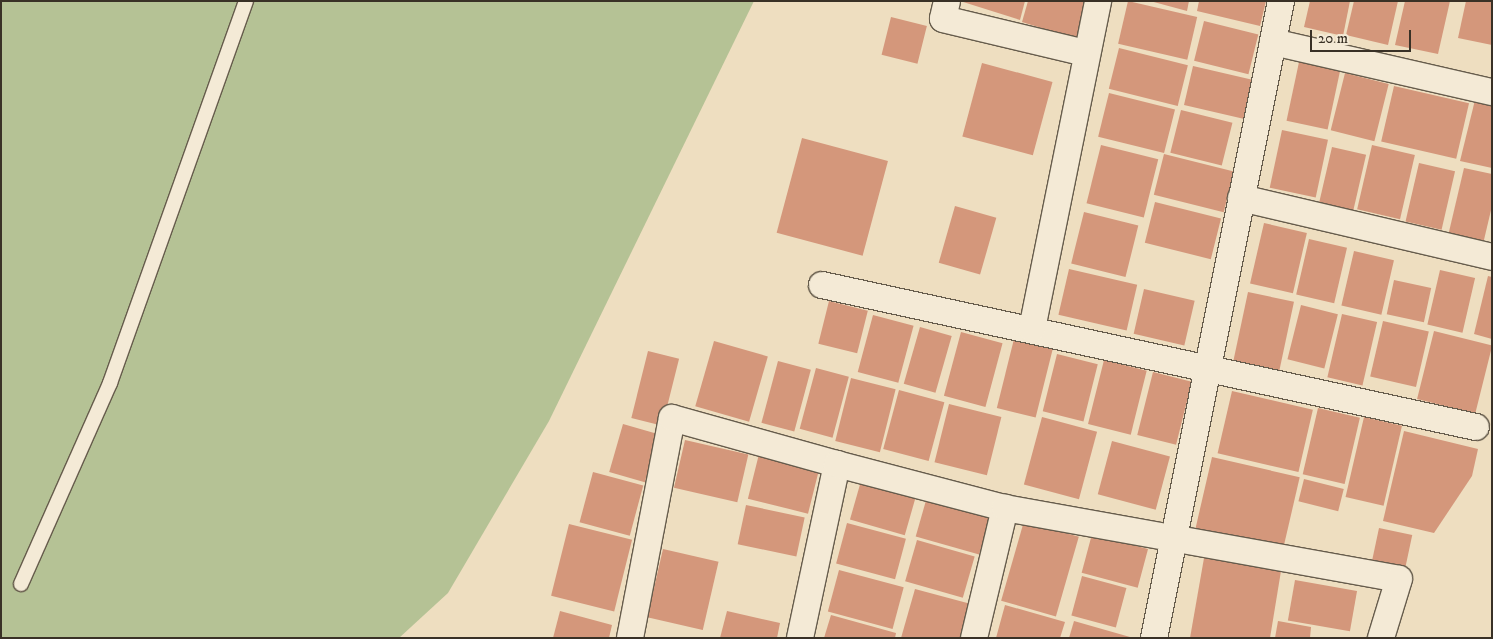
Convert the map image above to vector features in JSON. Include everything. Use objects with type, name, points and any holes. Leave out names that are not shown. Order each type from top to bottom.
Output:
[{"type":"street","points":[[946,1],[943,19],[1086,53]]},
{"type":"street","points":[[1032,329],[1086,53],[1098,1]]},
{"type":"street","points":[[1154,638],[1281,1]]},
{"type":"street","points":[[1272,42],[1492,92]]},
{"type":"street","points":[[1241,198],[1492,258]]},
{"type":"street","points":[[822,285],[1208,367],[1476,427]]},
{"type":"street","points":[[630,638],[672,418],[1005,508],[1399,578],[1381,638]]},
{"type":"street","points":[[800,638],[837,464]]},
{"type":"street","points":[[974,638],[1005,508]]},
{"type":"lane","points":[[21,584],[110,383],[246,1]]},
{"type":"green space","points":[[1,1],[754,1],[549,421],[448,593],[399,638],[1,638]]},
{"type":"building","points":[[960,1],[1025,1],[1020,20]]},
{"type":"building","points":[[1028,1],[1091,1],[1080,40],[1022,22]]},
{"type":"building","points":[[1128,1],[1197,17],[1187,60],[1118,44]]},
{"type":"building","points":[[1150,1],[1189,1],[1187,11]]},
{"type":"building","points":[[1199,1],[1266,1],[1260,26],[1197,11]]},
{"type":"building","points":[[1310,1],[1350,1],[1343,36],[1304,27]]},
{"type":"building","points":[[1354,1],[1398,1],[1388,45],[1346,35]]},
{"type":"building","points":[[1405,1],[1450,1],[1438,54],[1395,45]]},
{"type":"building","points":[[1466,1],[1492,1],[1492,45],[1458,38]]},
{"type":"building","points":[[891,17],[927,26],[917,64],[882,55]]},
{"type":"building","points":[[1204,21],[1258,35],[1248,74],[1194,61]]},
{"type":"building","points":[[1119,48],[1188,65],[1178,106],[1109,89]]},
{"type":"building","points":[[1299,62],[1340,71],[1328,129],[1287,121]]},
{"type":"building","points":[[982,63],[1053,82],[1033,155],[962,136]]},
{"type":"building","points":[[1193,66],[1254,80],[1245,119],[1184,105]]},
{"type":"building","points":[[1345,73],[1389,84],[1374,141],[1331,130]]},
{"type":"building","points":[[1394,86],[1469,103],[1456,159],[1381,142]]},
{"type":"building","points":[[1109,93],[1175,109],[1164,153],[1098,137]]},
{"type":"building","points":[[1475,100],[1492,104],[1492,168],[1460,161]]},
{"type":"building","points":[[1181,110],[1232,123],[1222,166],[1170,153]]},
{"type":"building","points":[[1282,130],[1328,140],[1316,197],[1270,188]]},
{"type":"building","points":[[802,138],[888,161],[863,256],[777,233]]},
{"type":"building","points":[[1101,145],[1158,159],[1144,217],[1086,203]]},
{"type":"building","points":[[1372,145],[1415,155],[1400,219],[1357,209]]},
{"type":"building","points":[[1332,147],[1366,155],[1353,211],[1319,204]]},
{"type":"building","points":[[1164,154],[1234,171],[1224,212],[1154,195]]},
{"type":"building","points":[[1419,163],[1455,171],[1442,230],[1406,221]]},
{"type":"building","points":[[1464,168],[1492,174],[1492,206],[1483,244],[1448,236]]},
{"type":"building","points":[[1155,202],[1221,218],[1211,259],[1145,243]]},
{"type":"building","points":[[955,206],[996,218],[980,275],[939,263]]},
{"type":"building","points":[[1084,212],[1138,226],[1126,277],[1071,263]]},
{"type":"building","points":[[1264,223],[1307,233],[1293,293],[1250,283]]},
{"type":"building","points":[[1309,239],[1347,248],[1334,303],[1296,295]]},
{"type":"building","points":[[1354,251],[1394,260],[1381,315],[1341,306]]},
{"type":"building","points":[[1069,269],[1137,285],[1127,331],[1058,315]]},
{"type":"building","points":[[1440,270],[1475,278],[1462,333],[1427,325]]},
{"type":"building","points":[[1488,276],[1492,277],[1492,339],[1474,334]]},
{"type":"building","points":[[1394,280],[1431,288],[1424,322],[1387,314]]},
{"type":"building","points":[[1144,289],[1195,301],[1184,346],[1134,334]]},
{"type":"building","points":[[1248,292],[1294,302],[1279,370],[1233,360]]},
{"type":"building","points":[[829,301],[868,311],[857,353],[818,344]]},
{"type":"building","points":[[1301,305],[1338,314],[1324,369],[1287,359]]},
{"type":"building","points":[[1342,314],[1377,322],[1362,385],[1327,377]]},
{"type":"building","points":[[873,315],[914,326],[898,383],[858,372]]},
{"type":"building","points":[[1383,321],[1429,332],[1416,387],[1370,377]]},
{"type":"building","points":[[920,327],[952,336],[935,393],[904,384]]},
{"type":"building","points":[[1434,331],[1492,345],[1475,413],[1417,399]]},
{"type":"building","points":[[961,332],[1003,343],[985,407],[944,396]]},
{"type":"building","points":[[1014,339],[1053,349],[1036,418],[997,408]]},
{"type":"building","points":[[714,341],[768,356],[749,422],[695,406]]},
{"type":"building","points":[[648,351],[679,359],[662,426],[631,418]]},
{"type":"building","points":[[1057,354],[1098,364],[1083,421],[1043,411]]},
{"type":"building","points":[[1104,360],[1147,371],[1131,435],[1088,424]]},
{"type":"building","points":[[778,361],[811,370],[794,432],[761,423]]},
{"type":"building","points":[[816,368],[849,377],[833,438],[800,429]]},
{"type":"building","points":[[1153,372],[1192,382],[1176,445],[1137,435]]},
{"type":"building","points":[[851,378],[896,389],[880,452],[835,441]]},
{"type":"building","points":[[899,390],[944,402],[929,461],[883,449]]},
{"type":"building","points":[[1232,391],[1313,410],[1298,472],[1218,453]]},
{"type":"building","points":[[949,404],[1001,417],[987,475],[934,462]]},
{"type":"building","points":[[1318,408],[1360,418],[1345,484],[1303,474]]},
{"type":"building","points":[[1042,417],[1097,432],[1079,499],[1024,485]]},
{"type":"building","points":[[1364,417],[1402,426],[1384,506],[1346,497]]},
{"type":"building","points":[[623,424],[659,434],[645,482],[609,472]]},
{"type":"building","points":[[1404,431],[1478,449],[1472,476],[1434,533],[1383,521]]},
{"type":"building","points":[[685,440],[748,455],[737,502],[674,488]]},
{"type":"building","points":[[1112,441],[1170,457],[1156,510],[1098,494]]},
{"type":"building","points":[[759,454],[819,469],[808,514],[748,499]]},
{"type":"building","points":[[1212,457],[1300,477],[1283,548],[1196,528]]},
{"type":"building","points":[[593,472],[643,485],[630,536],[580,522]]},
{"type":"building","points":[[1304,479],[1344,489],[1338,511],[1298,501]]},
{"type":"building","points":[[861,481],[916,497],[905,535],[850,519]]},
{"type":"building","points":[[927,497],[990,515],[979,555],[916,536]]},
{"type":"building","points":[[746,505],[805,517],[796,557],[738,544]]},
{"type":"building","points":[[1024,521],[1079,537],[1056,616],[1001,601]]},
{"type":"building","points":[[847,523],[906,539],[895,579],[836,564]]},
{"type":"building","points":[[569,524],[632,540],[614,612],[551,596]]},
{"type":"building","points":[[1379,528],[1412,535],[1405,569],[1372,562]]},
{"type":"building","points":[[1092,534],[1148,549],[1138,588],[1082,573]]},
{"type":"building","points":[[917,540],[975,557],[963,598],[905,581]]},
{"type":"building","points":[[663,549],[719,562],[703,630],[647,617]]},
{"type":"building","points":[[1204,558],[1281,571],[1270,638],[1190,638]]},
{"type":"building","points":[[839,570],[904,587],[893,629],[828,612]]},
{"type":"building","points":[[1082,576],[1126,588],[1116,628],[1071,616]]},
{"type":"building","points":[[1295,580],[1357,591],[1350,631],[1288,620]]},
{"type":"building","points":[[915,589],[971,604],[961,638],[901,638]]},
{"type":"building","points":[[1005,605],[1065,622],[1060,638],[996,638]]},
{"type":"building","points":[[560,611],[612,625],[609,638],[553,638]]},
{"type":"building","points":[[727,611],[780,623],[777,638],[720,638]]},
{"type":"building","points":[[831,615],[896,633],[895,638],[824,638]]},
{"type":"building","points":[[1074,621],[1130,637],[1130,638],[1069,638]]},
{"type":"building","points":[[1278,621],[1311,627],[1310,638],[1275,638]]}]
